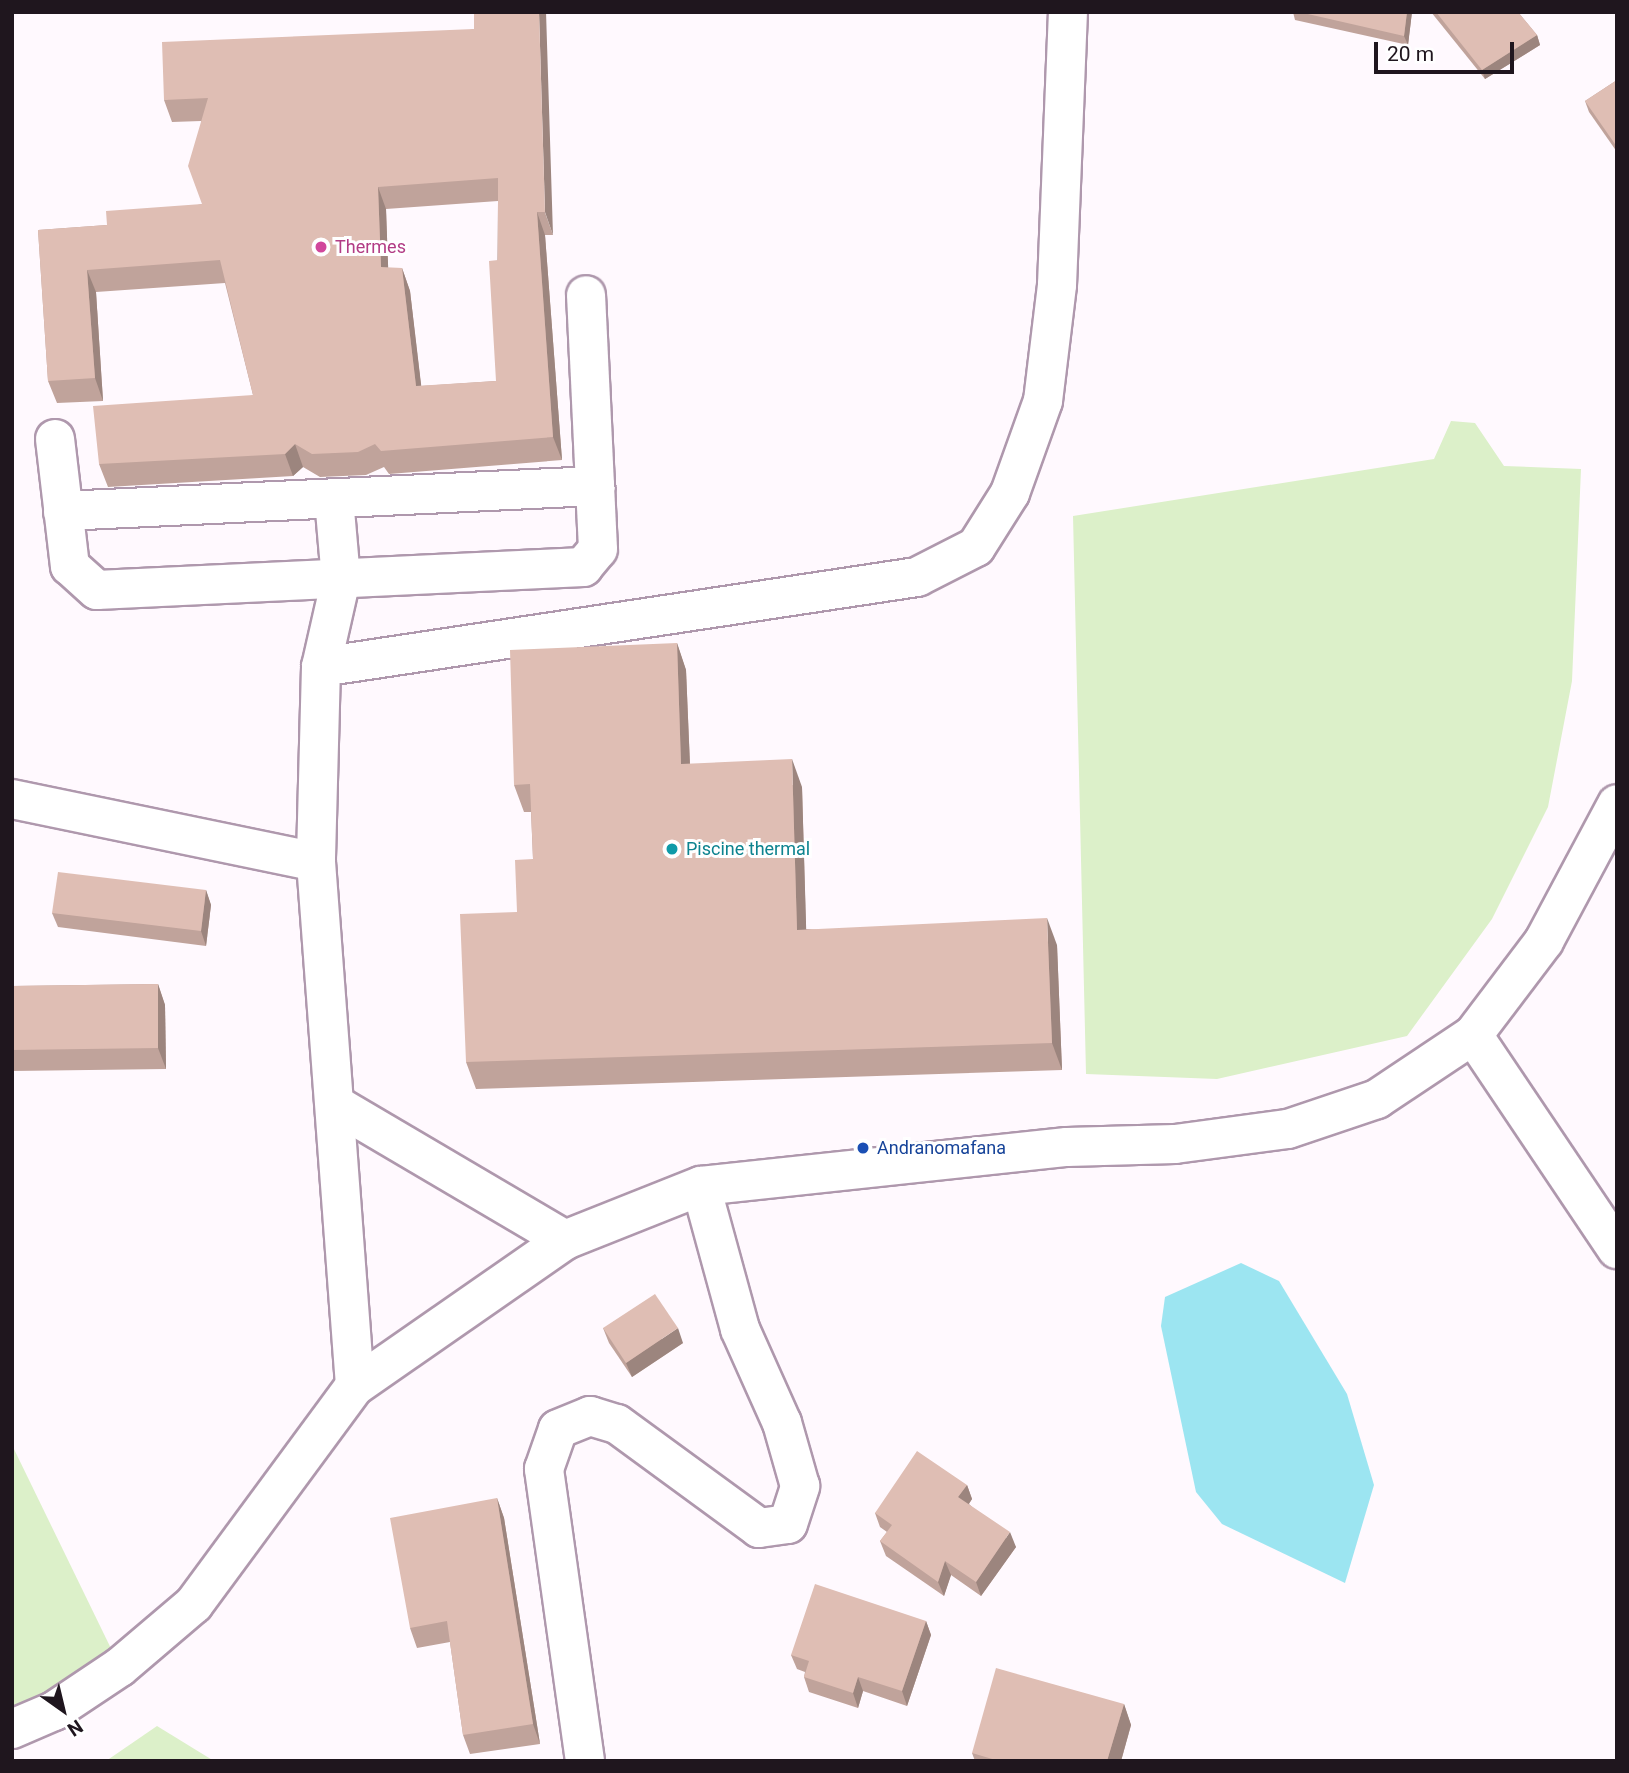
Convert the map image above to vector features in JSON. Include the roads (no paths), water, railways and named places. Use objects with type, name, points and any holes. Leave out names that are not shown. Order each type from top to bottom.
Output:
[{"type":"street","points":[[321,667],[917,577],[976,547],[1010,493],[1043,401],[1057,285],[1068,12]]},
{"type":"street","points":[[55,439],[70,566],[97,590],[583,566],[598,549],[586,295]]},
{"type":"street","points":[[63,511],[595,486]]},
{"type":"street","points":[[334,499],[341,579],[321,667],[316,862],[355,1386]]},
{"type":"street","points":[[12,799],[316,862]]},
{"type":"street","points":[[12,1728],[54,1711],[120,1667],[194,1604],[355,1386],[565,1240],[701,1186],[1288,1129],[1377,1099],[1473,1035],[1544,941],[1617,804]]},
{"type":"street","points":[[1473,1035],[1617,1249]]},
{"type":"street","points":[[336,1105],[565,1240]]},
{"type":"street","points":[[585,1761],[544,1469],[558,1429],[590,1416],[617,1424],[759,1528],[788,1524],[800,1486],[782,1423],[740,1329],[701,1186]]},
{"type":"water","points":[[1241,1263],[1279,1281],[1347,1394],[1374,1485],[1345,1583],[1222,1524],[1196,1492],[1161,1326],[1165,1297]]},
{"type":"place","name":"Thermes","points":[[321,247]]},
{"type":"place","name":"Piscine thermal","points":[[672,849]]},
{"type":"place","name":"Andranomafana","points":[[863,1148]]}]
